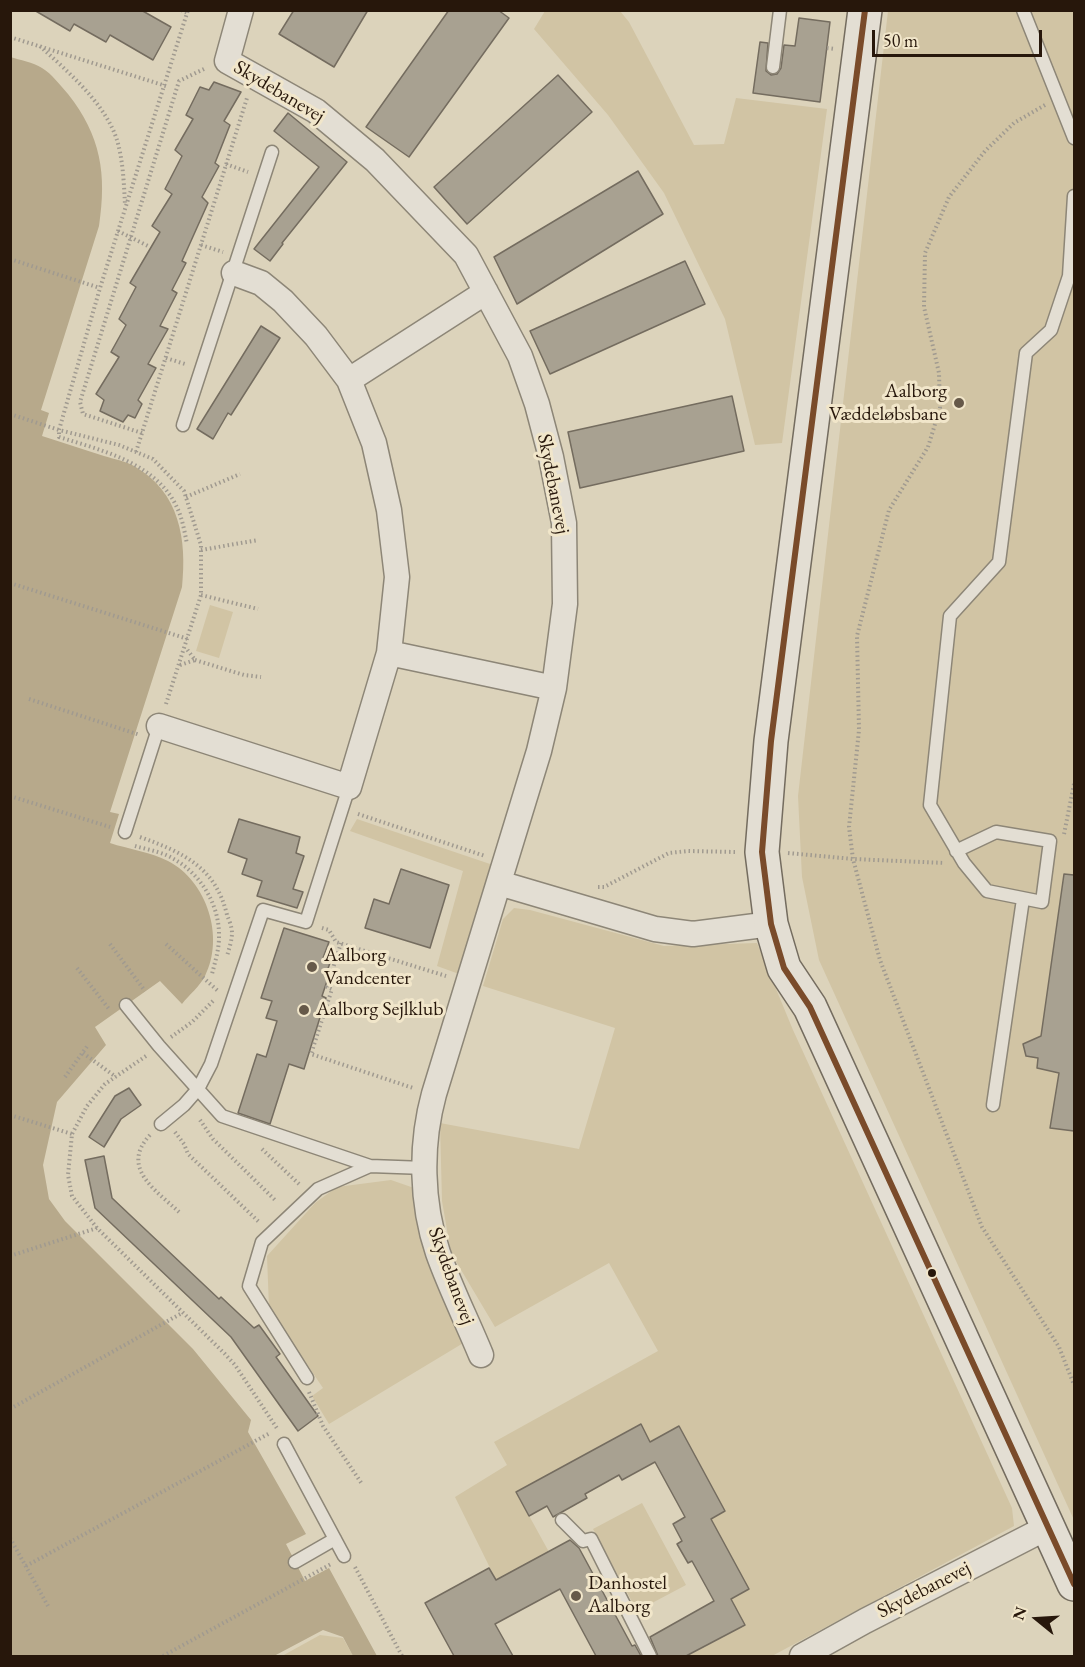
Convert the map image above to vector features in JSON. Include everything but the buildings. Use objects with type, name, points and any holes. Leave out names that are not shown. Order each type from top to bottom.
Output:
[{"type":"street","name":"Skydebanevej","points":[[241,10],[227,61],[316,111],[375,159],[466,255],[520,356],[527,374],[551,457],[564,524],[565,603],[554,688],[539,751],[428,1115],[424,1185],[429,1218],[438,1252],[481,1355]]},
{"type":"street","points":[[860,11],[771,741],[762,852],[771,924],[784,968],[810,1007],[1074,1584]]},
{"type":"street","points":[[157,733],[346,798],[389,653],[397,577],[389,510],[374,443],[349,380],[316,336],[283,301],[261,283],[234,273]]},
{"type":"street","points":[[349,380],[486,292]]},
{"type":"street","points":[[389,653],[554,688]]},
{"type":"street","points":[[502,873],[655,929],[693,934],[771,924]]},
{"type":"street","name":"Skydebanevej","points":[[802,1656],[1048,1527]]},
{"type":"lane","points":[[773,67],[780,10]]},
{"type":"lane","points":[[1023,10],[1074,138]]},
{"type":"lane","points":[[183,425],[272,152]]},
{"type":"lane","points":[[956,851],[996,832],[1050,841],[1042,902],[987,891],[956,851],[930,805],[950,616],[999,562],[1026,353],[1051,330],[1069,276],[1074,196]]},
{"type":"lane","points":[[123,831],[157,733]]},
{"type":"lane","points":[[164,1122],[198,1089],[211,1064],[262,910],[306,922],[346,798]]},
{"type":"lane","points":[[993,1105],[1023,899]]},
{"type":"lane","points":[[126,1005],[222,1116],[370,1166],[425,1168]]},
{"type":"lane","points":[[307,1378],[249,1286],[262,1242],[318,1189],[370,1166]]},
{"type":"lane","points":[[284,1444],[344,1556]]},
{"type":"lane","points":[[562,1520],[583,1541],[591,1539],[650,1656]]},
{"type":"lane","points":[[295,1562],[335,1539]]},
{"type":"path","points":[[181,10],[188,12],[100,288],[59,430],[59,437],[137,465],[163,486],[179,511],[187,544]]},
{"type":"path","points":[[10,37],[166,86]]},
{"type":"path","points":[[40,46],[74,77],[98,105],[117,140],[125,210]]},
{"type":"path","points":[[142,433],[83,414],[80,402],[179,81],[205,68],[227,61]]},
{"type":"path","points":[[136,452],[254,76]]},
{"type":"path","points":[[118,231],[148,246]]},
{"type":"path","points":[[10,259],[100,288]]},
{"type":"path","points":[[10,414],[59,430],[119,445],[153,459],[184,491],[201,550],[201,595],[157,733],[29,699]]},
{"type":"path","points":[[186,497],[240,474]]},
{"type":"path","points":[[201,550],[258,540]]},
{"type":"path","points":[[10,583],[188,639]]},
{"type":"path","points":[[201,595],[258,609]]},
{"type":"path","points":[[185,647],[195,660]]},
{"type":"path","points":[[179,665],[195,660],[244,675],[261,677]]},
{"type":"path","points":[[1050,841],[1063,839],[1074,784]]},
{"type":"path","points":[[10,796],[123,831],[117,840],[166,856],[184,867],[202,884],[217,916],[219,937],[212,974]]},
{"type":"path","points":[[346,798],[502,873]]},
{"type":"path","points":[[593,888],[604,887],[669,853],[688,851],[762,852],[853,859],[964,863]]},
{"type":"path","points":[[306,922],[329,930],[336,942],[467,983]]},
{"type":"path","points":[[341,943],[327,987],[332,988],[311,1054],[434,1094]]},
{"type":"path","points":[[110,944],[146,991]]},
{"type":"path","points":[[166,944],[221,993]]},
{"type":"path","points":[[77,968],[113,1015]]},
{"type":"path","points":[[65,1077],[88,1045]]},
{"type":"path","points":[[83,1053],[117,1077]]},
{"type":"path","points":[[10,1115],[72,1134]]},
{"type":"path","points":[[180,1213],[147,1181],[139,1170],[138,1157],[142,1147],[147,1138],[164,1122],[184,1144],[188,1154],[271,1233]]},
{"type":"path","points":[[213,1139],[275,1200]]},
{"type":"path","points":[[255,1142],[311,1196]]},
{"type":"path","points":[[10,1256],[97,1228]]},
{"type":"path","points":[[10,1409],[182,1313]]},
{"type":"path","points":[[307,1378],[310,1398],[321,1417],[323,1426],[362,1484]]},
{"type":"path","points":[[26,1566],[278,1430]]},
{"type":"path","points":[[10,1538],[48,1606]]},
{"type":"path","points":[[163,1656],[344,1556],[351,1558],[402,1656]]},
{"type":"shaded area","points":[[545,11],[620,11],[629,22],[694,145],[724,144],[736,98],[827,109],[782,443],[755,445],[725,319],[664,193],[608,115],[534,29]]},
{"type":"shaded area","name":"Aalborg Væddeløbsbane","points":[[888,11],[1074,11],[1074,1520],[819,960],[802,877],[798,796]]},
{"type":"shaded area","points":[[10,57],[42,68],[53,76],[68,94],[88,125],[99,156],[101,172],[99,226],[41,410],[49,413],[42,436],[134,466],[162,489],[171,503],[181,535],[182,587],[110,812],[119,814],[110,843],[161,858],[182,870],[193,882],[209,911],[213,944],[211,961],[205,976],[182,1004],[160,981],[95,1027],[106,1045],[57,1102],[43,1165],[49,1199],[65,1221],[193,1349],[251,1420],[248,1432],[306,1534],[286,1544],[305,1581],[329,1568],[377,1656],[353,1656],[343,1637],[323,1630],[274,1656],[11,1656]]},
{"type":"shaded area","points":[[210,605],[233,612],[219,658],[196,651]]},
{"type":"shaded area","points":[[357,819],[493,865],[459,974],[437,966],[463,871],[350,831]]},
{"type":"shaded area","points":[[514,908],[530,910],[664,946],[757,943],[793,1030],[1012,1508],[1014,1526],[772,1656],[686,1656],[744,1625],[731,1599],[749,1589],[640,1424],[516,1492],[549,1552],[496,1580],[455,1497],[507,1465],[494,1442],[658,1351],[609,1263],[495,1327],[451,1253],[442,1201],[440,1123],[579,1149],[615,1028],[483,986],[503,919]]},
{"type":"shaded area","points":[[391,1180],[414,1188],[465,1342],[329,1424],[312,1396],[323,1388],[269,1308],[267,1256],[315,1203],[337,1187]]},
{"type":"shaded area","points":[[642,1503],[686,1585],[637,1611],[593,1529]]},
{"type":"shaded area","points":[[320,1635],[343,1638],[353,1656],[282,1656]]},
{"type":"transit line","points":[[865,10],[771,741],[762,852],[771,924],[784,968],[810,1007],[1074,1584]]},
{"type":"place","name":"Aalborg Væddeløbsbane","points":[[959,403]]},
{"type":"place","name":"Aalborg Vandcenter","points":[[312,967]]},
{"type":"place","name":"Aalborg Sejlklub","points":[[304,1010]]},
{"type":"place","name":"Danhostel Aalborg","points":[[576,1596]]}]
